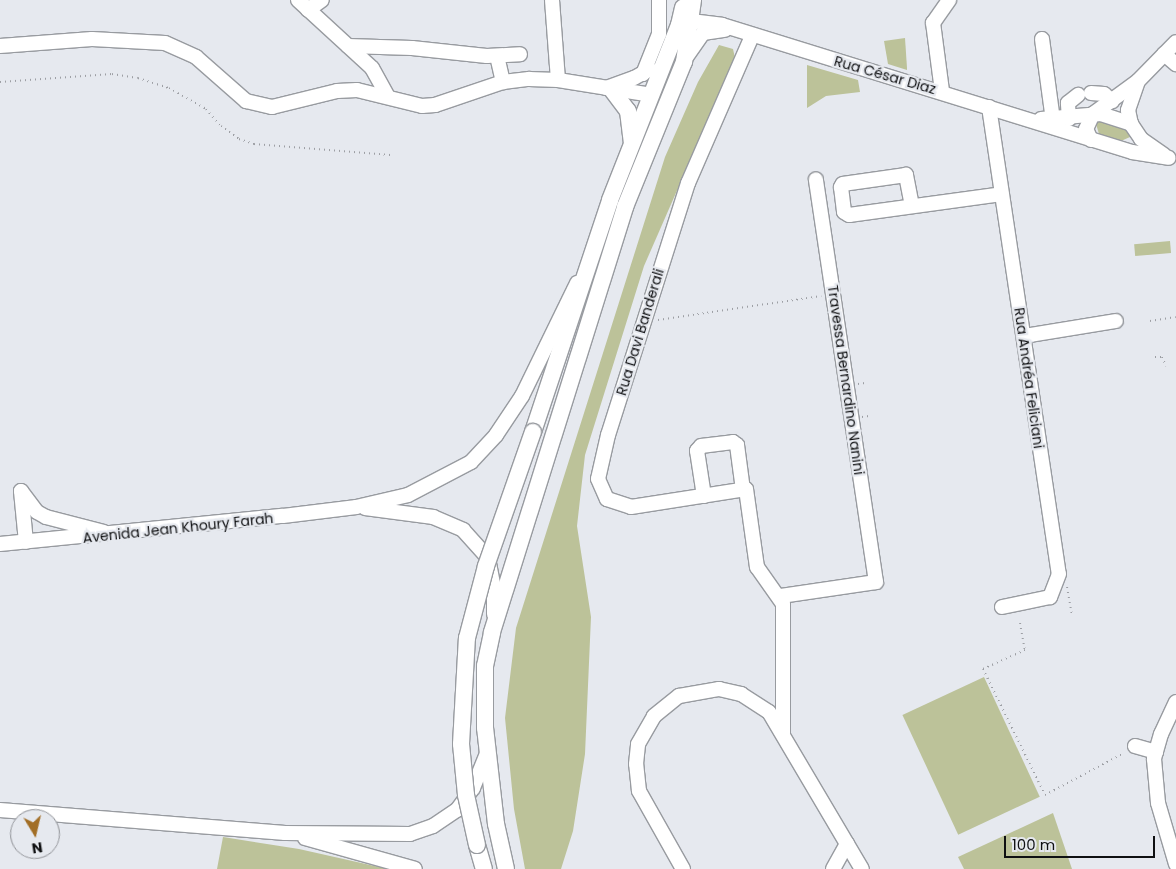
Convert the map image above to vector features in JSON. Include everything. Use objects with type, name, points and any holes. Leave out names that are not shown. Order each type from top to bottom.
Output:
[{"type":"main road","points":[[506,869],[496,824],[487,752],[485,666],[492,632],[626,208],[684,62],[685,0]]},
{"type":"main road","points":[[484,869],[471,820],[463,771],[461,717],[467,638],[486,566],[533,432],[587,264],[666,58],[685,23],[693,0]]},
{"type":"main road","points":[[652,95],[676,82]]},
{"type":"main road","points":[[609,89],[628,112],[633,143]]},
{"type":"street","points":[[303,5],[322,0]]},
{"type":"street","points":[[552,0],[558,80]]},
{"type":"street","points":[[643,74],[659,34],[659,0]]},
{"type":"street","points":[[942,91],[933,22],[949,0]]},
{"type":"street","points":[[303,5],[380,77],[388,97]]},
{"type":"street","name":"Rua César Diaz","points":[[685,23],[709,22],[942,91],[1118,148],[1172,159]]},
{"type":"street","name":"Rua César Diaz","points":[[684,62],[692,45],[703,33],[714,30],[745,34]]},
{"type":"street","name":"Rua Davi Banderali","points":[[745,34],[688,183],[608,435],[598,479],[600,489],[607,499],[631,507],[745,490]]},
{"type":"street","points":[[0,46],[92,39],[165,43],[196,57],[246,100],[272,108],[337,91],[373,92],[422,106],[436,105],[503,82],[558,80],[652,95]]},
{"type":"street","points":[[1042,39],[1053,120]]},
{"type":"street","points":[[348,46],[388,46],[497,56],[520,54]]},
{"type":"street","points":[[1172,47],[1176,64]]},
{"type":"street","points":[[1091,140],[1086,129],[1093,114],[1112,102],[1138,81],[1172,47]]},
{"type":"street","points":[[497,56],[503,82]]},
{"type":"street","points":[[609,89],[643,74],[666,58]]},
{"type":"street","points":[[1118,148],[1131,141],[1132,127],[1128,110],[1138,81]]},
{"type":"street","points":[[1069,119],[1068,102],[1085,94],[1104,94],[1112,102]]},
{"type":"street","name":"Rua Andréa Feliciani","points":[[989,107],[1059,582]]},
{"type":"street","points":[[1093,114],[1109,115],[1132,127],[1147,146],[1172,159]]},
{"type":"street","name":"Rua César Diaz","points":[[1031,119],[1069,119],[1093,114]]},
{"type":"street","points":[[912,206],[906,175],[843,184],[840,187],[844,212],[848,215],[1002,194]]},
{"type":"street","name":"Travessa Bernardino Nanini","points":[[780,596],[876,582],[816,178]]},
{"type":"street","name":"Avenida Jean Khoury Farah","points":[[0,543],[112,534],[356,507],[408,495],[471,462],[490,442],[522,396],[587,264]]},
{"type":"street","points":[[1024,336],[1116,321]]},
{"type":"street","points":[[704,496],[697,451],[701,446],[733,442],[737,445],[757,567],[780,596],[785,627],[783,733]]},
{"type":"street","points":[[26,542],[21,491],[37,512],[46,517],[112,534]]},
{"type":"street","name":"Avenida Jean Khoury Farah","points":[[356,507],[433,517],[463,530],[477,542],[488,558],[492,572],[495,606],[492,632]]},
{"type":"street","points":[[1002,607],[1046,600],[1059,582]]},
{"type":"street","points":[[683,869],[639,791],[636,764],[638,744],[654,716],[679,696],[719,689],[754,701],[769,712],[862,869]]},
{"type":"street","points":[[1176,702],[1156,752],[1155,781],[1158,803],[1176,864]]},
{"type":"street","points":[[1135,746],[1156,752]]},
{"type":"street","points":[[60,815],[285,833],[410,834],[447,818],[473,788],[487,752]]},
{"type":"street","points":[[285,833],[415,869]]},
{"type":"street","points":[[833,869],[847,844]]},
{"type":"path","points":[[0,82],[112,74],[138,78],[169,88],[206,109],[221,126],[247,141],[285,148],[391,155]]},
{"type":"path","points":[[645,322],[833,294]]},
{"type":"path","points":[[1150,321],[1176,317]]},
{"type":"path","points":[[1155,357],[1162,356],[1166,366]]},
{"type":"path","points":[[1059,582],[1067,587],[1072,616]]},
{"type":"path","points":[[1020,623],[1025,650],[983,669],[1046,795],[1135,746]]},
{"type":"green space","points":[[905,38],[907,70],[888,64],[884,41]]},
{"type":"green space","points":[[719,45],[733,49],[735,58],[644,266],[585,455],[577,526],[591,617],[585,754],[573,831],[561,869],[525,869],[514,809],[505,718],[516,628],[665,157],[698,82]]},
{"type":"green space","points":[[807,65],[858,80],[860,92],[826,96],[807,108]]},
{"type":"green space","points":[[1100,119],[1127,126],[1130,137],[1121,141],[1099,134],[1096,124]]},
{"type":"green space","points":[[1170,241],[1171,253],[1135,256],[1134,244]]},
{"type":"green space","points":[[984,677],[1040,797],[958,835],[902,715]]},
{"type":"green space","points":[[1053,813],[1072,869],[964,869],[958,857]]},
{"type":"green space","points":[[223,837],[299,849],[388,869],[217,869]]}]
